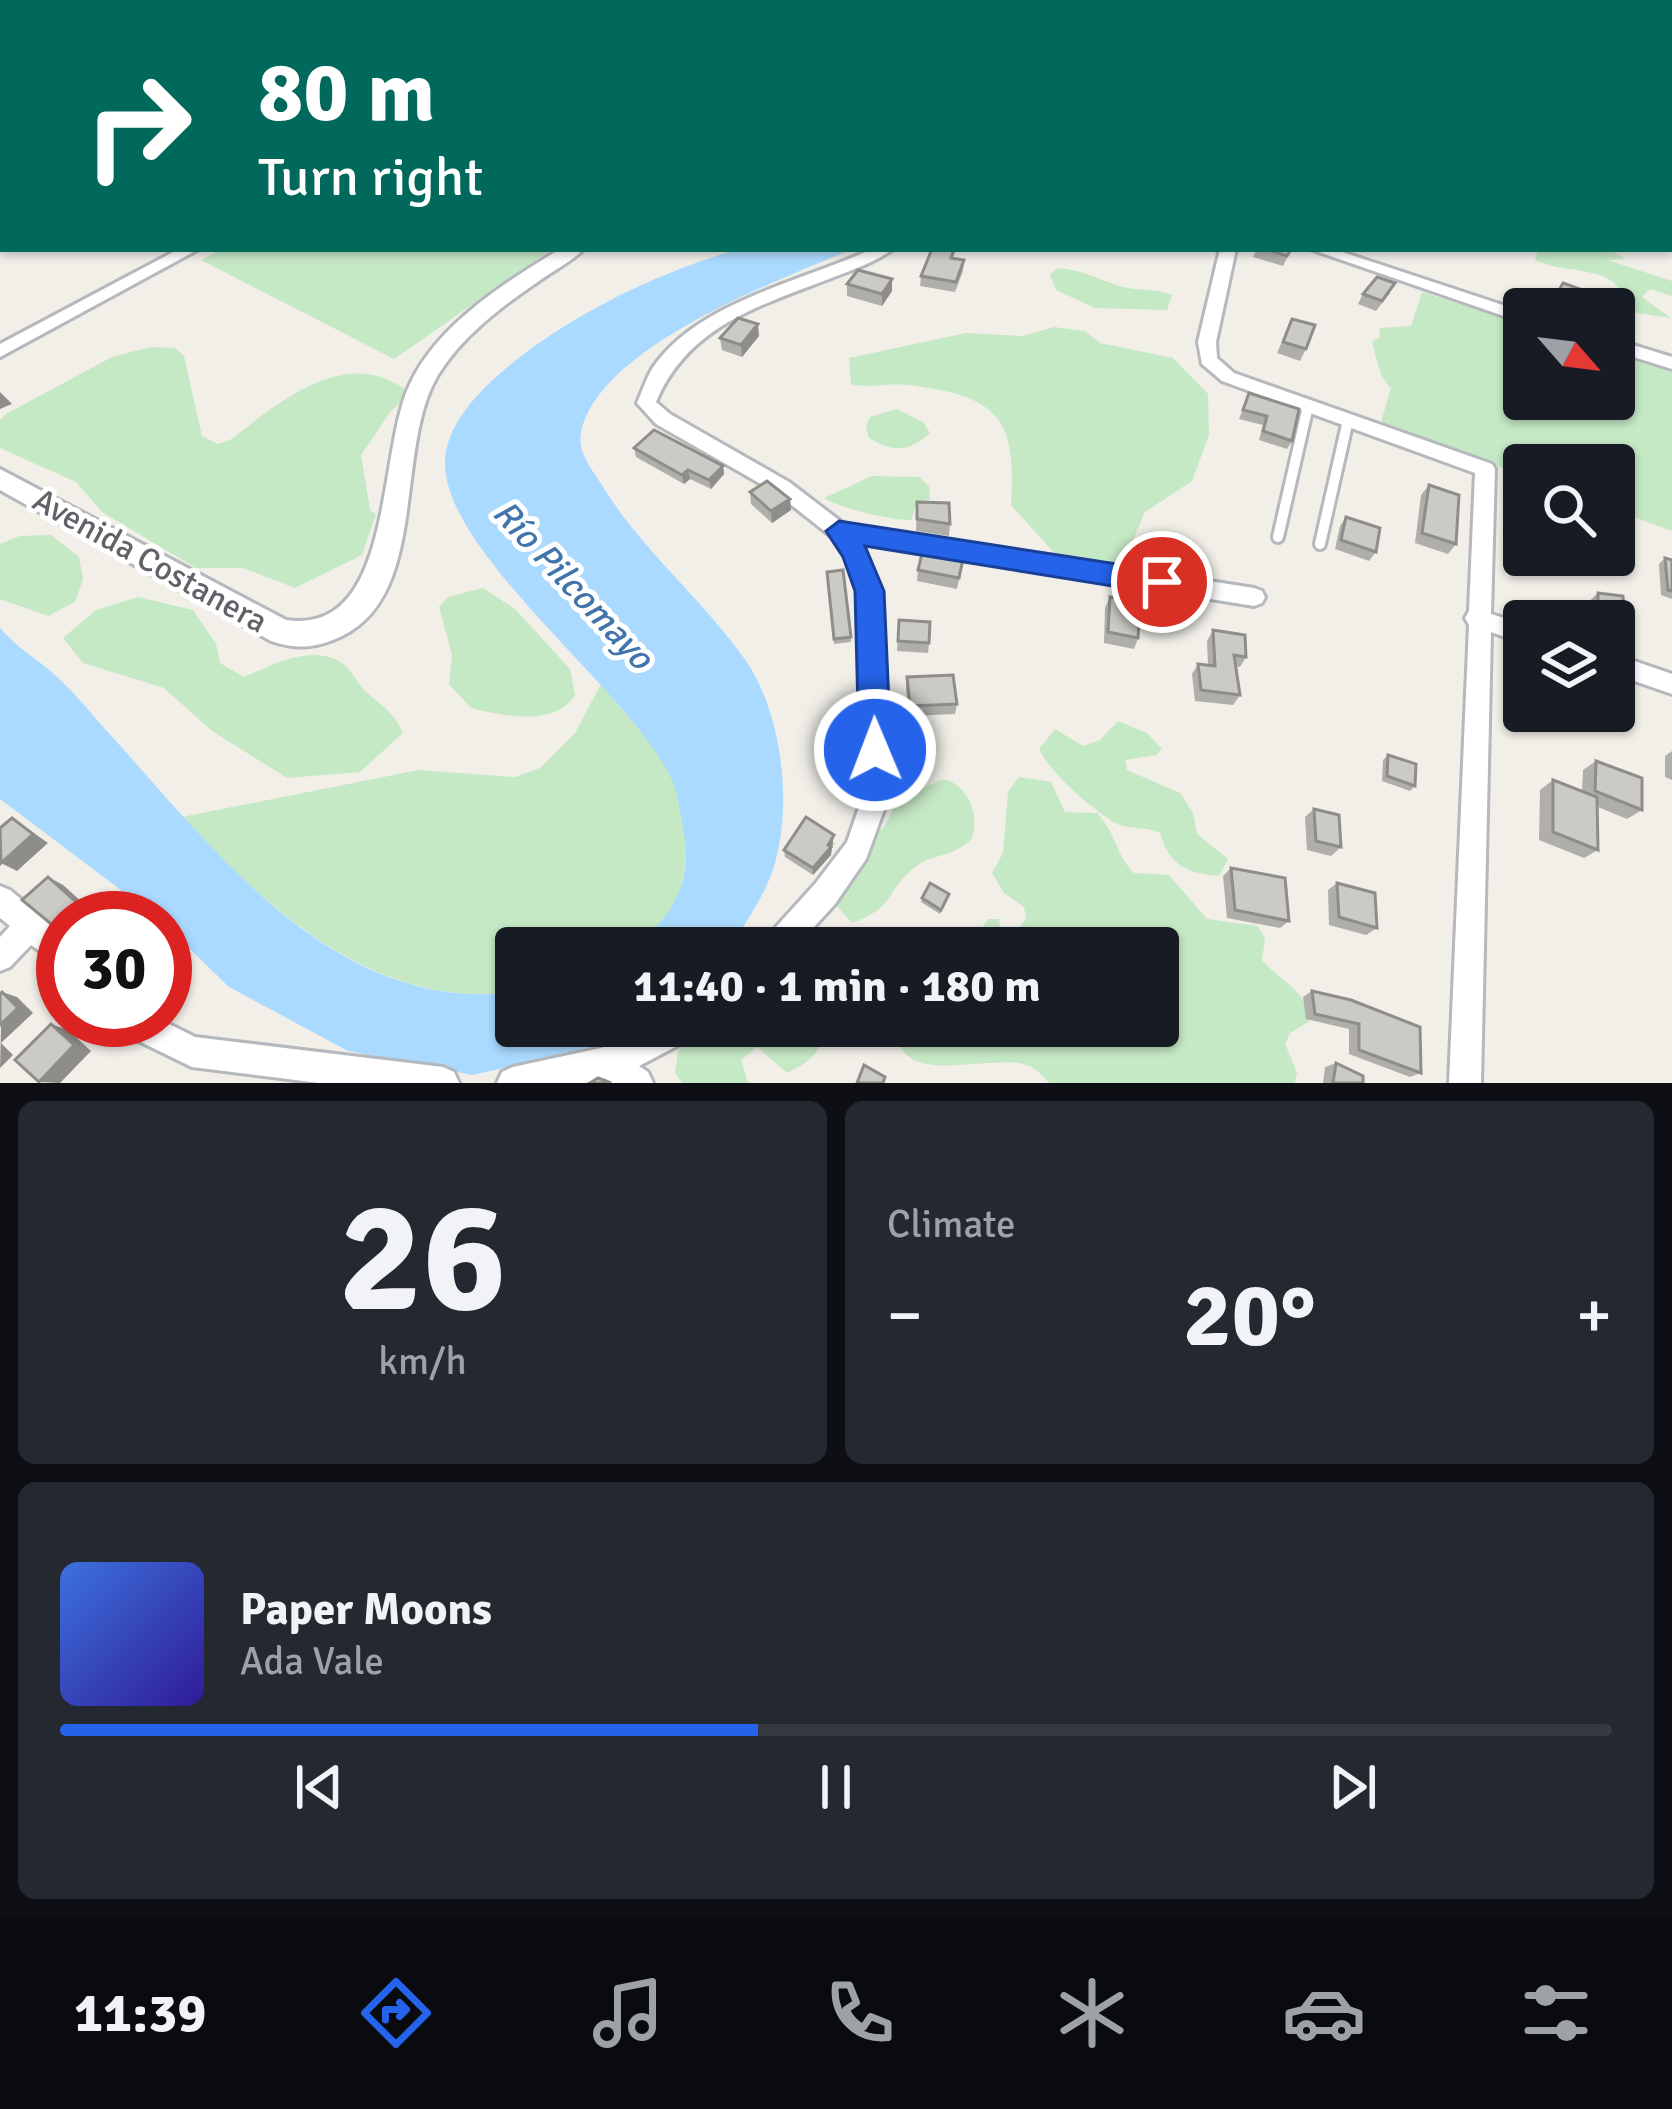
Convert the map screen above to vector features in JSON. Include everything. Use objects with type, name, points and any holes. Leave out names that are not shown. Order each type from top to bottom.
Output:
[{"type":"street","points":[[0,351],[185,252]]},
{"type":"street","name":"Avenida Costanera","points":[[0,478],[281,632],[316,635],[349,620],[369,595],[382,561],[406,434],[422,382],[462,334],[503,297],[570,252]]},
{"type":"street","points":[[795,927],[856,850],[876,796],[869,591],[855,553],[839,531],[782,487],[663,419],[646,403],[651,381],[690,339],[752,303],[878,252]]},
{"type":"street","points":[[1227,252],[1207,342],[1208,360],[1228,377],[1484,469],[1465,1083]]},
{"type":"street","points":[[1327,252],[1503,311]]},
{"type":"street","points":[[1635,352],[1672,363]]},
{"type":"street","points":[[839,531],[1254,597]]},
{"type":"street","points":[[1476,618],[1503,627]]},
{"type":"street","points":[[1635,671],[1672,684]]},
{"type":"street","points":[[0,900],[36,929]]},
{"type":"street","points":[[0,958],[31,925]]},
{"type":"street","points":[[182,1047],[192,1052],[443,1083]]},
{"type":"street","points":[[513,1083],[608,1062],[649,1047]]},
{"type":"street","points":[[608,1062],[637,1083]]},
{"type":"lane","points":[[1278,537],[1308,406]]},
{"type":"lane","points":[[1320,544],[1348,420]]},
{"type":"green space","points":[[216,252],[548,252],[394,359],[201,260]]},
{"type":"green space","points":[[1537,252],[1616,254],[1625,259],[1607,260],[1672,281],[1672,296],[1650,289],[1642,297],[1671,318],[1635,313],[1635,288],[1619,288],[1603,276],[1535,260]]},
{"type":"green space","points":[[1057,268],[1172,295],[1167,310],[1095,308],[1056,290],[1050,275]]},
{"type":"green space","points":[[1422,292],[1503,317],[1503,420],[1635,420],[1635,360],[1672,372],[1672,531],[1635,518],[1635,444],[1503,444],[1503,468],[1381,422],[1391,388],[1372,342],[1380,337],[1379,328],[1411,326]]},
{"type":"green space","points":[[1054,327],[1085,331],[1100,343],[1173,358],[1208,394],[1209,435],[1192,481],[1145,512],[1129,549],[1111,573],[1076,577],[1011,505],[1005,431],[981,404],[937,389],[851,384],[849,358],[966,333],[1023,336]]},
{"type":"green space","points":[[151,347],[175,348],[184,356],[202,436],[218,444],[291,396],[336,376],[383,378],[406,390],[405,399],[361,455],[370,510],[376,514],[362,555],[295,588],[243,568],[196,568],[102,512],[76,482],[0,448],[0,420],[6,414],[112,357]]},
{"type":"green space","points":[[897,409],[923,422],[930,433],[901,448],[869,438],[870,417]]},
{"type":"green space","points":[[872,476],[919,477],[929,486],[930,499],[916,505],[911,520],[904,520],[824,498]]},
{"type":"green space","points":[[51,535],[79,557],[83,579],[75,602],[48,616],[0,599],[0,544],[20,536]]},
{"type":"green space","points":[[483,588],[515,609],[570,669],[575,695],[566,705],[542,715],[498,714],[471,708],[449,684],[452,655],[439,607],[448,597]]},
{"type":"green space","points":[[138,597],[193,610],[216,644],[220,663],[244,677],[305,655],[342,663],[403,733],[360,772],[287,778],[212,731],[164,688],[83,663],[63,638],[96,610]]},
{"type":"green space","points":[[601,684],[667,768],[684,824],[686,848],[679,895],[660,927],[495,927],[495,993],[465,994],[417,986],[372,970],[330,947],[252,887],[182,817],[419,770],[515,777],[540,768],[575,733]]},
{"type":"green space","points":[[1118,721],[1147,733],[1162,749],[1156,755],[1125,760],[1127,770],[1180,793],[1193,813],[1197,834],[1228,859],[1219,876],[1180,865],[1168,853],[1160,833],[1118,824],[1103,815],[1062,780],[1039,749],[1055,729],[1083,746],[1100,740]]},
{"type":"green space","points":[[1019,777],[1051,782],[1065,812],[1097,813],[1134,873],[1169,875],[1207,919],[1258,926],[1265,938],[1262,960],[1308,1010],[1310,1021],[1290,1033],[1285,1044],[1297,1072],[1295,1083],[1049,1083],[1026,1065],[938,1065],[908,1056],[901,1047],[1179,1047],[1179,927],[1020,927],[1026,918],[1024,907],[1004,893],[992,873],[1003,853],[1008,792]]},
{"type":"green space","points":[[943,779],[959,787],[970,802],[972,838],[958,849],[921,863],[883,905],[852,923],[837,906],[867,841],[884,827],[898,800]]},
{"type":"green space","points":[[988,919],[999,919],[1000,927],[983,927]]},
{"type":"green space","points":[[681,1047],[757,1047],[741,1060],[748,1083],[682,1083],[675,1073]]},
{"type":"green space","points":[[757,1047],[819,1047],[813,1056],[787,1073]]},
{"type":"water","name":"Río Pilcomayo","points":[[729,252],[845,252],[740,298],[655,345],[595,401],[581,433],[588,463],[620,513],[728,636],[767,703],[783,782],[781,835],[768,882],[743,927],[655,927],[679,893],[686,861],[673,783],[618,704],[506,581],[476,540],[454,501],[445,465],[452,433],[482,391],[545,339],[624,293]]},
{"type":"water","points":[[0,628],[68,688],[189,824],[283,914],[334,950],[390,977],[450,992],[495,992],[495,1047],[590,1047],[473,1075],[348,1051],[229,987],[192,951],[192,891],[122,891],[0,799]]},
{"type":"building","points":[[931,252],[953,252],[951,258],[964,260],[956,282],[921,276]]},
{"type":"building","points":[[858,270],[892,279],[882,294],[847,284]]},
{"type":"building","points":[[1377,277],[1395,283],[1382,301],[1363,294]]},
{"type":"building","points":[[738,318],[758,324],[741,345],[720,338]]},
{"type":"building","points":[[1292,319],[1315,325],[1306,349],[1283,342]]},
{"type":"building","points":[[1249,393],[1299,409],[1292,441],[1263,431],[1267,416],[1243,410]]},
{"type":"building","points":[[654,430],[723,466],[709,480],[688,470],[682,475],[634,448]]},
{"type":"building","points":[[767,481],[790,499],[771,511],[750,492]]},
{"type":"building","points":[[1429,485],[1459,495],[1456,544],[1422,533]]},
{"type":"building","points":[[917,502],[949,503],[950,524],[917,519]]},
{"type":"building","points":[[1346,517],[1380,528],[1376,552],[1341,540]]},
{"type":"building","points":[[924,546],[964,554],[959,578],[918,570]]},
{"type":"building","points":[[1665,558],[1672,560],[1672,591],[1668,590]]},
{"type":"building","points":[[843,570],[851,637],[834,639],[827,572]]},
{"type":"building","points":[[1598,593],[1623,596],[1623,600],[1598,600]]},
{"type":"building","points":[[1110,597],[1140,602],[1138,638],[1108,632]]},
{"type":"building","points":[[899,620],[930,622],[929,643],[898,641]]},
{"type":"building","points":[[1213,630],[1245,635],[1246,657],[1234,655],[1240,695],[1201,690],[1198,664],[1215,666]]},
{"type":"building","points":[[953,675],[957,704],[910,706],[907,677]]},
{"type":"building","points":[[1388,755],[1416,764],[1415,786],[1387,776]]},
{"type":"building","points":[[1596,761],[1642,778],[1642,810],[1595,791]]},
{"type":"building","points":[[840,773],[858,780],[850,797],[832,789]]},
{"type":"building","points":[[1553,780],[1597,797],[1598,850],[1553,832]]},
{"type":"building","points":[[1314,809],[1339,815],[1341,847],[1316,841]]},
{"type":"building","points":[[806,817],[834,835],[831,847],[813,868],[784,850]]},
{"type":"building","points":[[12,818],[33,834],[1,863],[0,828]]},
{"type":"building","points":[[1231,868],[1285,878],[1289,921],[1235,910]]},
{"type":"building","points":[[48,877],[64,891],[36,891],[36,912],[22,900]]},
{"type":"building","points":[[930,883],[949,894],[941,910],[922,898]]},
{"type":"building","points":[[1337,883],[1375,893],[1377,928],[1339,917]]},
{"type":"building","points":[[1312,991],[1351,1000],[1420,1027],[1421,1073],[1359,1050],[1359,1024],[1315,1014]]},
{"type":"building","points":[[0,994],[18,1008],[0,1025]]},
{"type":"building","points":[[36,1039],[36,1047],[72,1047],[39,1082],[15,1060]]},
{"type":"building","points":[[1336,1063],[1363,1076],[1363,1083],[1333,1083]]},
{"type":"building","points":[[864,1065],[885,1077],[883,1083],[857,1083]]},
{"type":"route","points":[[875,750],[869,591],[855,553],[839,531],[1162,582]]}]
